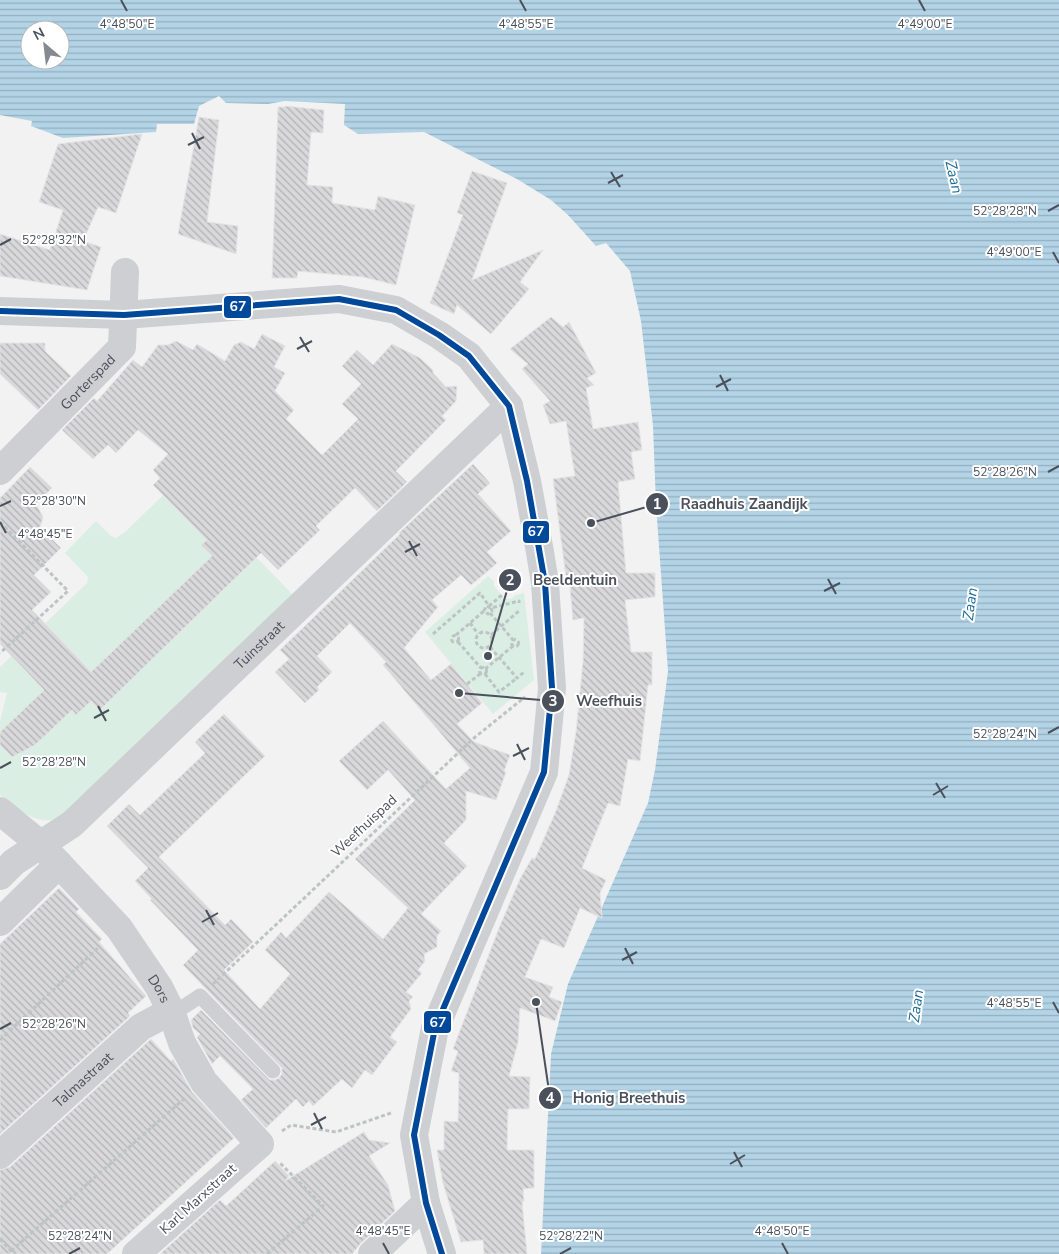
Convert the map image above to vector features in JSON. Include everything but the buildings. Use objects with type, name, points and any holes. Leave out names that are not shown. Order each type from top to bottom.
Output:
[{"type":"street","name":"Gorterspad","points":[[0,471],[122,347],[125,272]]},
{"type":"street","points":[[0,311],[124,315],[339,299],[396,310],[439,334],[469,356],[509,406],[527,481],[545,583],[552,688],[544,772],[435,1028],[420,1103],[414,1135],[426,1203],[442,1254]]},
{"type":"street","name":"Tuinstraat","points":[[0,876],[14,862],[72,824],[509,406]]},
{"type":"street","name":"Dors","points":[[0,811],[40,844],[119,928],[160,987],[182,1043],[204,1082],[260,1144]]},
{"type":"street","points":[[0,922],[59,864]]},
{"type":"street","name":"Talmastraat","points":[[0,1155],[141,1027],[171,1011]]},
{"type":"street","name":"Karl Marxstraat","points":[[136,1254],[260,1144]]},
{"type":"street","points":[[372,1254],[426,1203]]},
{"type":"lane","points":[[171,1011],[186,1006],[200,996],[273,1071]]},
{"type":"path","points":[[0,522],[68,590],[0,653]]},
{"type":"path","points":[[433,634],[480,593],[501,626],[519,644],[513,646],[499,657],[486,669],[485,674],[499,692],[528,670]]},
{"type":"path","points":[[484,611],[487,614],[502,595]]},
{"type":"path","points":[[458,642],[453,642],[452,636],[456,635],[484,611],[485,607],[490,609],[519,601],[521,619]]},
{"type":"path","points":[[491,635],[520,610]]},
{"type":"path","points":[[470,623],[478,634]]},
{"type":"path","points":[[478,634],[483,632],[491,635]]},
{"type":"path","points":[[478,634],[476,639],[478,646],[482,649],[490,647],[493,641],[491,635]]},
{"type":"path","points":[[456,635],[459,638],[458,642],[481,668],[486,669]]},
{"type":"path","points":[[513,640],[511,642],[513,646]]},
{"type":"path","points":[[490,647],[517,678]]},
{"type":"path","points":[[480,674],[479,670],[481,668]]},
{"type":"path","points":[[467,684],[480,674],[485,674]]},
{"type":"path","name":"Weefhuispad","points":[[200,996],[474,738],[530,693],[552,688]]},
{"type":"path","points":[[0,1040],[119,928]]},
{"type":"path","points":[[11,1250],[204,1082]]},
{"type":"path","points":[[267,1254],[323,1206],[260,1144],[291,1125],[336,1132],[420,1103]]},
{"type":"path","points":[[0,1239],[14,1254]]},
{"type":"green space","points":[[180,479],[294,596],[70,814],[50,820],[30,816],[0,795],[0,722],[7,693],[0,692],[0,667],[87,583],[88,577],[65,553],[96,521],[111,536],[116,538],[125,532]]},
{"type":"green space","points":[[488,576],[494,581],[494,586],[505,599],[511,599],[516,595],[524,593],[534,680],[493,714],[425,632]]},
{"type":"water","name":"Zaan","points":[[0,0],[1059,0],[1059,1254],[541,1254],[551,1054],[568,984],[648,803],[655,770],[668,671],[656,505],[653,426],[641,321],[630,271],[606,243],[596,246],[568,215],[551,200],[517,179],[424,132],[358,134],[344,125],[345,104],[285,101],[268,104],[226,103],[219,96],[199,106],[194,124],[157,124],[156,132],[63,138],[31,126],[32,121],[0,115]]},
{"type":"transit line","name":"67","points":[[0,311],[124,315],[339,299],[396,310],[439,335],[469,356],[509,406],[527,481],[545,583],[552,688],[544,772],[435,1028],[414,1135],[426,1203],[442,1254]]},
{"type":"place","name":"Raadhuis Zaandijk","points":[[591,523]]},
{"type":"place","name":"Beeldentuin","points":[[488,656]]},
{"type":"place","name":"Weefhuis","points":[[459,693]]},
{"type":"place","name":"Honig Breethuis","points":[[536,1002]]}]
